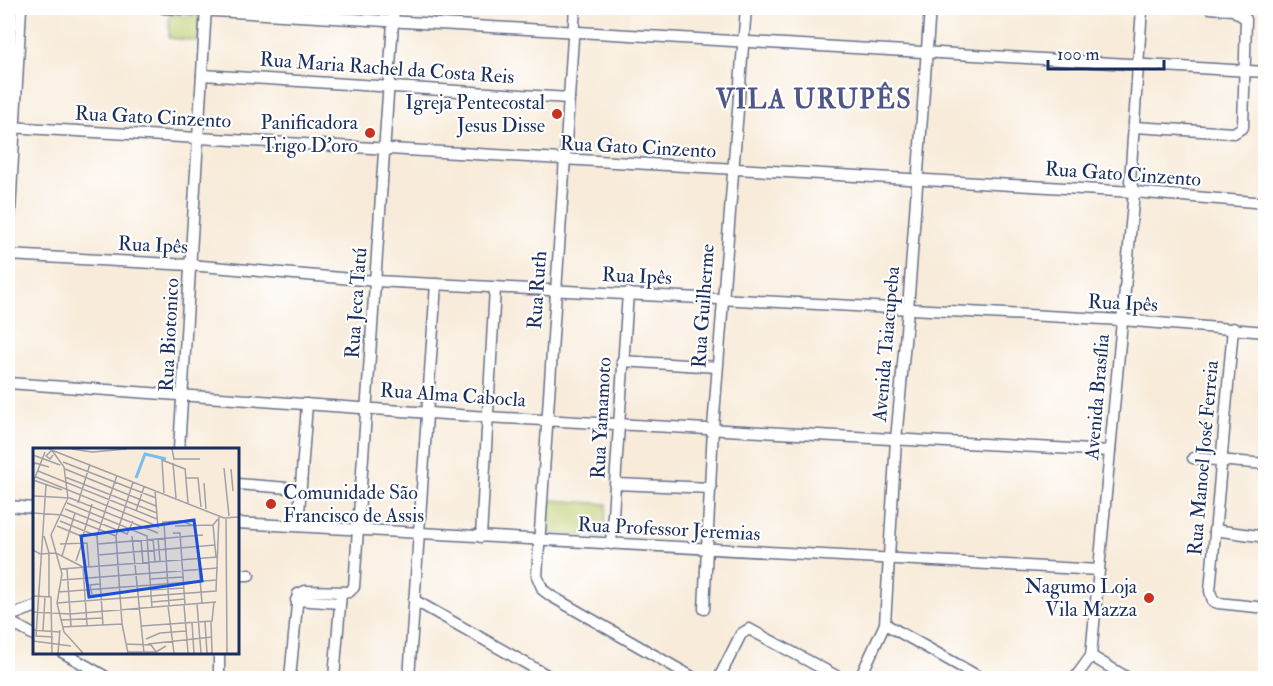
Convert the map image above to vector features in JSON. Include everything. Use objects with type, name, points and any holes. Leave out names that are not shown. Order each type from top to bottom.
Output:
[{"type":"street","points":[[8,250],[11,127],[21,8]]},
{"type":"street","points":[[163,8],[1266,72]]},
{"type":"street","name":"Rua Jeca Tatú","points":[[341,598],[354,587],[386,150],[394,8]]},
{"type":"street","name":"Rua Ruth","points":[[575,8],[537,576],[543,590],[551,596],[694,678]]},
{"type":"street","name":"Rua Guilherme","points":[[704,609],[717,367],[746,8]]},
{"type":"street","name":"Avenida Taiacupeba","points":[[860,678],[885,624],[896,440],[930,8]]},
{"type":"street","name":"Avenida Brasília","points":[[1091,656],[1134,192],[1130,181],[1142,8]]},
{"type":"street","points":[[1134,128],[1238,132],[1243,127],[1246,19],[1233,10],[1210,8]]},
{"type":"street","name":"Rua Biotonico","points":[[179,448],[206,9]]},
{"type":"street","name":"Rua Maria Rachel da Costa Reis","points":[[202,75],[569,98]]},
{"type":"street","name":"Rua Gato Cinzento","points":[[11,127],[565,161],[1134,192],[1266,203]]},
{"type":"street","name":"Rua Ipês","points":[[8,255],[190,265],[376,281],[1122,320],[1266,332]]},
{"type":"street","points":[[410,678],[435,284]]},
{"type":"street","points":[[482,537],[495,288]]},
{"type":"street","name":"Rua Yamamoto","points":[[610,544],[628,293]]},
{"type":"street","name":"Rua Manoel José Ferreia","points":[[1233,328],[1210,591],[1212,601],[1218,603],[1266,608]]},
{"type":"street","points":[[622,361],[717,367]]},
{"type":"street","name":"Rua Alma Cabocla","points":[[8,383],[487,417],[896,440],[1041,445],[1110,451]]},
{"type":"street","points":[[298,526],[307,404]]},
{"type":"street","points":[[1193,458],[1266,464]]},
{"type":"street","points":[[238,484],[301,489]]},
{"type":"street","points":[[616,484],[711,488]]},
{"type":"street","points":[[8,506],[33,508]]},
{"type":"street","name":"Rua Professor Jeremias","points":[[238,523],[1099,570]]},
{"type":"street","points":[[1214,531],[1266,537]]},
{"type":"street","points":[[238,575],[249,575]]},
{"type":"street","points":[[290,678],[296,600],[341,598],[334,678]]},
{"type":"street","points":[[414,600],[552,678]]},
{"type":"street","points":[[33,607],[10,616],[8,622],[33,634]]},
{"type":"street","points":[[885,624],[981,678]]},
{"type":"street","points":[[719,678],[741,634],[749,629],[755,630],[840,678]]},
{"type":"street","points":[[65,653],[108,678]]},
{"type":"street","points":[[219,653],[219,678]]},
{"type":"street","points":[[1075,678],[1091,656],[1128,678]]},
{"type":"green space","points":[[169,15],[200,16],[198,41],[169,38]]},
{"type":"green space","points":[[551,500],[607,504],[603,537],[548,533]]},
{"type":"place","name":"Igreja Pentecostal Jesus Disse","points":[[557,114]]},
{"type":"place","name":"Panificadora Trigo D'oro","points":[[370,133]]},
{"type":"place","name":"Comunidade São Francisco de Assis","points":[[271,504]]},
{"type":"place","name":"Nagumo Loja Vila Mazza","points":[[1149,598]]},
{"type":"district","name":"VILA URUPÊS","points":[[814,100]]}]
